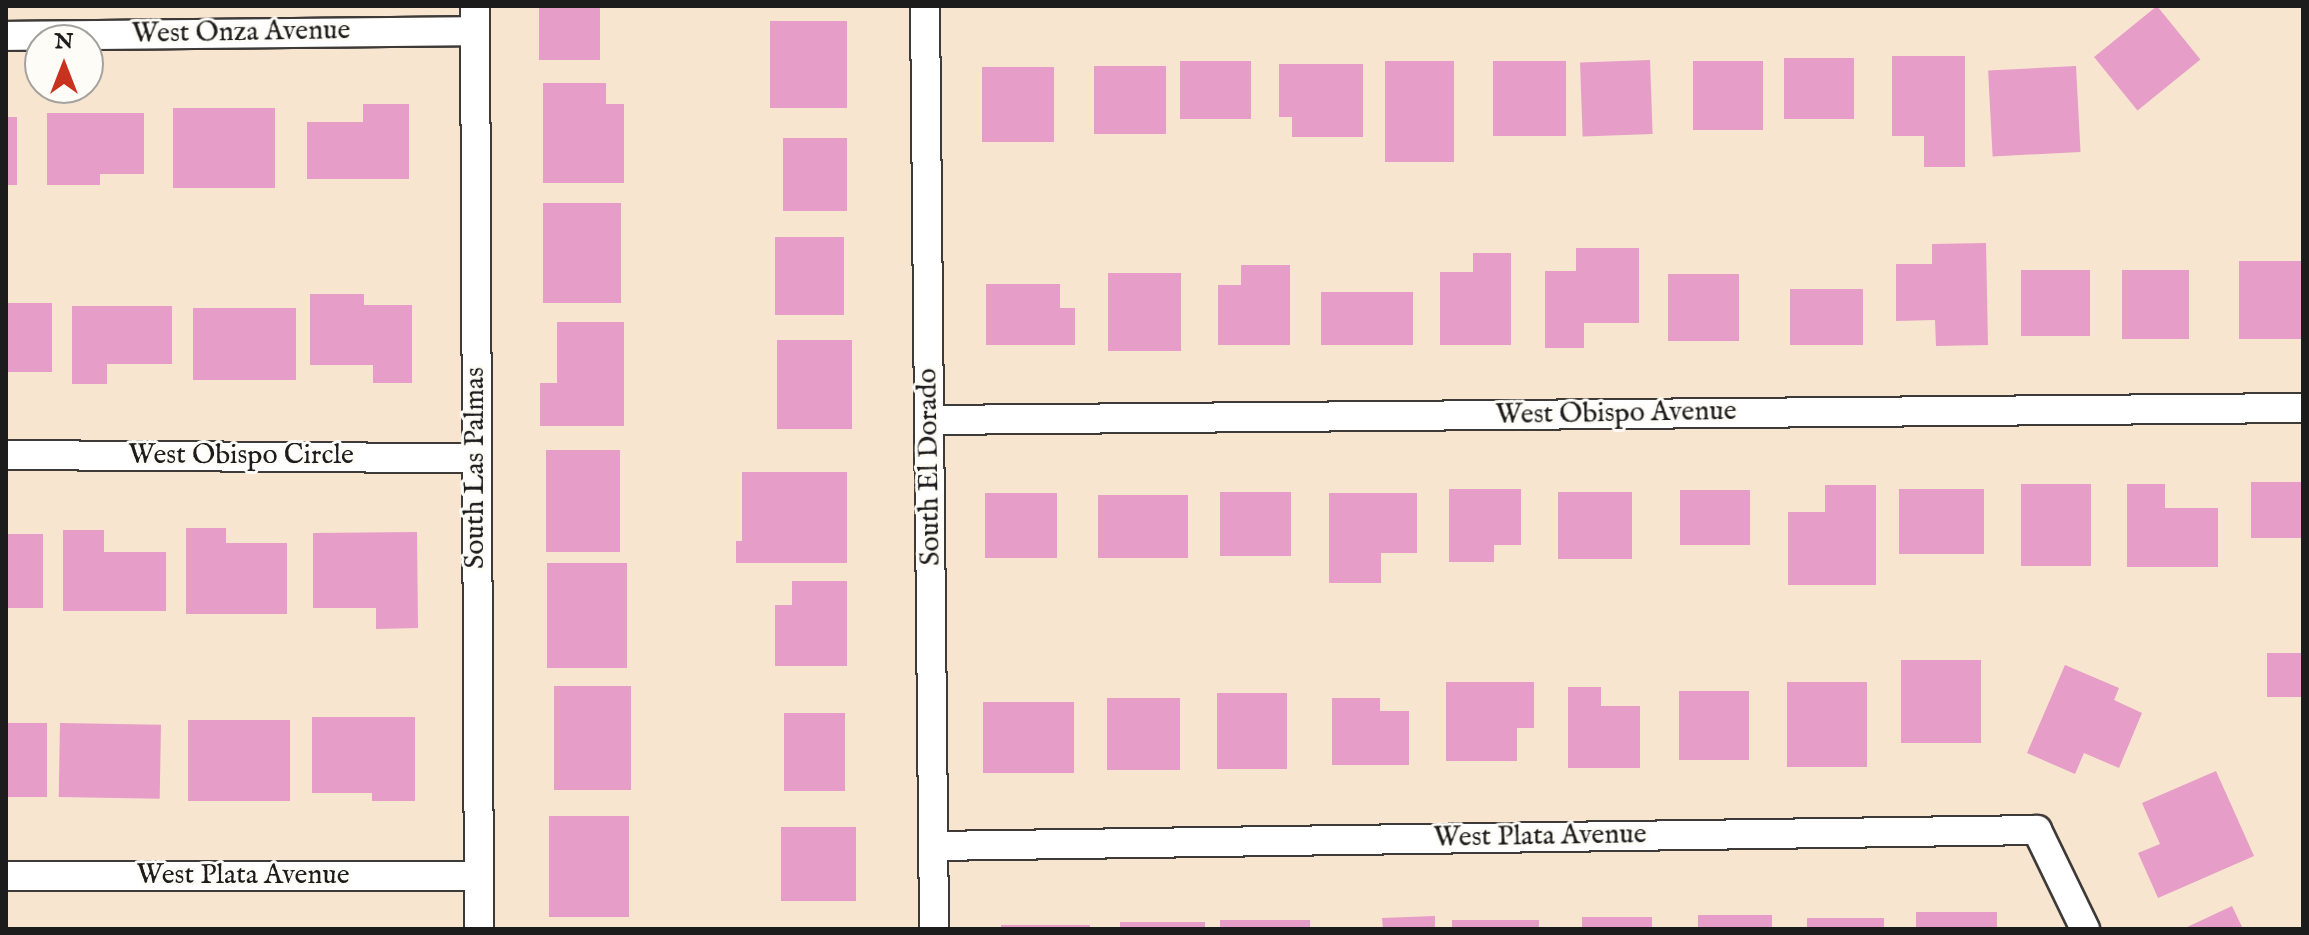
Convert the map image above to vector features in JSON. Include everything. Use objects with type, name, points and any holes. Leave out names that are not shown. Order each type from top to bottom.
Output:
[{"type":"street","name":"South El Dorado","points":[[925,6],[934,929]]},
{"type":"street","name":"West Onza Avenue","points":[[6,36],[475,19]]},
{"type":"street","name":"South Las Palmas","points":[[475,19],[479,929]]},
{"type":"street","name":"West Obispo Avenue","points":[[929,420],[2303,408]]},
{"type":"street","name":"West Obispo Circle","points":[[6,455],[475,458]]},
{"type":"street","name":"West Plata Avenue","points":[[933,846],[2037,830],[2085,929]]},
{"type":"street","name":"West Plata Avenue","points":[[6,876],[479,876]]},
{"type":"building","points":[[539,6],[600,6],[600,60],[539,60]]},
{"type":"building","points":[[2157,6],[2200,60],[2137,111],[2094,57]]},
{"type":"building","points":[[770,21],[847,21],[847,108],[770,108]]},
{"type":"building","points":[[1892,56],[1965,56],[1965,167],[1924,167],[1924,136],[1892,136]]},
{"type":"building","points":[[1784,58],[1854,58],[1854,119],[1784,119]]},
{"type":"building","points":[[1650,60],[1653,134],[1583,136],[1580,62]]},
{"type":"building","points":[[1180,61],[1251,61],[1251,119],[1180,119]]},
{"type":"building","points":[[1385,61],[1454,61],[1454,162],[1385,162]]},
{"type":"building","points":[[1493,61],[1566,61],[1566,136],[1493,136]]},
{"type":"building","points":[[1693,61],[1763,61],[1763,130],[1693,130]]},
{"type":"building","points":[[1279,64],[1363,64],[1363,137],[1292,137],[1292,117],[1279,117]]},
{"type":"building","points":[[1094,66],[1166,66],[1166,134],[1094,134]]},
{"type":"building","points":[[2076,66],[2081,152],[1993,156],[1988,71]]},
{"type":"building","points":[[982,67],[1054,67],[1054,142],[982,142]]},
{"type":"building","points":[[543,83],[606,83],[606,104],[624,104],[624,183],[543,183]]},
{"type":"building","points":[[363,104],[409,104],[409,179],[307,179],[307,122],[363,122]]},
{"type":"building","points":[[173,108],[275,108],[275,188],[173,188]]},
{"type":"building","points":[[47,113],[144,113],[144,174],[100,174],[100,185],[47,185]]},
{"type":"building","points":[[6,117],[17,117],[17,185],[6,185]]},
{"type":"building","points":[[783,138],[847,138],[847,211],[783,211]]},
{"type":"building","points":[[543,203],[621,203],[621,303],[543,303]]},
{"type":"building","points":[[775,237],[844,237],[844,315],[775,315]]},
{"type":"building","points":[[1986,243],[1988,345],[1936,346],[1935,320],[1896,321],[1896,264],[1932,264],[1932,244]]},
{"type":"building","points":[[1576,248],[1639,248],[1639,323],[1584,323],[1584,348],[1545,348],[1545,271],[1576,271]]},
{"type":"building","points":[[1473,253],[1511,253],[1511,345],[1440,345],[1440,272],[1473,272]]},
{"type":"building","points":[[2239,261],[2303,261],[2303,339],[2239,339]]},
{"type":"building","points":[[1241,265],[1290,265],[1290,345],[1218,345],[1218,285],[1241,285]]},
{"type":"building","points":[[2021,270],[2090,270],[2090,336],[2021,336]]},
{"type":"building","points":[[2122,270],[2189,270],[2189,339],[2122,339]]},
{"type":"building","points":[[1108,273],[1181,273],[1181,351],[1108,351]]},
{"type":"building","points":[[1668,274],[1739,274],[1739,341],[1668,341]]},
{"type":"building","points":[[986,284],[1060,284],[1060,308],[1075,308],[1075,345],[986,345]]},
{"type":"building","points":[[1790,289],[1863,289],[1863,345],[1790,345]]},
{"type":"building","points":[[1321,292],[1413,292],[1413,345],[1321,345]]},
{"type":"building","points":[[310,294],[364,294],[364,305],[412,305],[412,383],[373,383],[373,365],[310,365]]},
{"type":"building","points":[[6,303],[52,303],[52,372],[6,372]]},
{"type":"building","points":[[72,306],[172,306],[172,364],[107,364],[107,384],[72,384]]},
{"type":"building","points":[[193,308],[296,308],[296,380],[193,380]]},
{"type":"building","points":[[557,322],[624,322],[624,426],[540,426],[540,383],[557,383]]},
{"type":"building","points":[[777,340],[852,340],[852,429],[777,429]]},
{"type":"building","points":[[546,450],[620,450],[620,552],[546,552]]},
{"type":"building","points":[[742,472],[847,472],[847,563],[736,563],[736,541],[742,541]]},
{"type":"building","points":[[2251,482],[2303,482],[2303,538],[2251,538]]},
{"type":"building","points":[[2021,484],[2091,484],[2091,566],[2021,566]]},
{"type":"building","points":[[2127,484],[2165,484],[2165,508],[2218,508],[2218,567],[2127,567]]},
{"type":"building","points":[[1825,485],[1876,485],[1876,585],[1788,585],[1788,512],[1825,512]]},
{"type":"building","points":[[1449,489],[1521,489],[1521,545],[1494,545],[1494,562],[1449,562]]},
{"type":"building","points":[[1899,489],[1984,489],[1984,554],[1899,554]]},
{"type":"building","points":[[1680,490],[1750,490],[1750,545],[1680,545]]},
{"type":"building","points":[[1220,492],[1291,492],[1291,556],[1220,556]]},
{"type":"building","points":[[1558,492],[1632,492],[1632,559],[1558,559]]},
{"type":"building","points":[[985,493],[1057,493],[1057,558],[985,558]]},
{"type":"building","points":[[1329,493],[1417,493],[1417,553],[1381,553],[1381,583],[1329,583]]},
{"type":"building","points":[[1098,495],[1188,495],[1188,558],[1098,558]]},
{"type":"building","points":[[186,528],[226,528],[226,543],[287,543],[287,614],[186,614]]},
{"type":"building","points":[[63,530],[104,530],[104,552],[166,552],[166,611],[63,611]]},
{"type":"building","points":[[417,532],[418,628],[376,629],[376,608],[313,608],[313,533]]},
{"type":"building","points":[[6,534],[43,534],[43,608],[6,608]]},
{"type":"building","points":[[547,563],[627,563],[627,668],[547,668]]},
{"type":"building","points":[[792,581],[847,581],[847,666],[775,666],[775,605],[792,605]]},
{"type":"building","points":[[2267,653],[2303,653],[2303,697],[2267,697]]},
{"type":"building","points":[[1901,660],[1981,660],[1981,743],[1901,743]]},
{"type":"building","points":[[2065,665],[2119,688],[2114,700],[2142,713],[2119,768],[2084,753],[2075,774],[2027,753]]},
{"type":"building","points":[[1446,682],[1534,682],[1534,728],[1517,728],[1517,761],[1446,761]]},
{"type":"building","points":[[1787,682],[1867,682],[1867,767],[1787,767]]},
{"type":"building","points":[[554,686],[631,686],[631,790],[554,790]]},
{"type":"building","points":[[1568,687],[1601,687],[1601,706],[1640,706],[1640,768],[1568,768]]},
{"type":"building","points":[[1679,691],[1749,691],[1749,760],[1679,760]]},
{"type":"building","points":[[1217,693],[1287,693],[1287,769],[1217,769]]},
{"type":"building","points":[[1107,698],[1180,698],[1180,770],[1107,770]]},
{"type":"building","points":[[1332,698],[1380,698],[1380,711],[1409,711],[1409,765],[1332,765]]},
{"type":"building","points":[[983,702],[1074,702],[1074,773],[983,773]]},
{"type":"building","points":[[784,713],[845,713],[845,791],[784,791]]},
{"type":"building","points":[[312,717],[415,717],[415,801],[372,801],[372,793],[312,793]]},
{"type":"building","points":[[188,720],[290,720],[290,801],[188,801]]},
{"type":"building","points":[[6,723],[47,723],[47,797],[6,797]]},
{"type":"building","points":[[60,723],[161,725],[160,799],[59,797]]},
{"type":"building","points":[[2216,771],[2254,856],[2158,898],[2138,853],[2160,844],[2142,803]]},
{"type":"building","points":[[549,816],[629,816],[629,917],[549,917]]},
{"type":"building","points":[[781,827],[856,827],[856,901],[781,901]]},
{"type":"building","points":[[2232,906],[2243,929],[2183,929]]},
{"type":"building","points":[[1916,912],[1997,912],[1997,929],[1916,929]]},
{"type":"building","points":[[1698,915],[1772,915],[1772,929],[1698,929]]},
{"type":"building","points":[[1435,916],[1435,929],[1383,929],[1382,918]]},
{"type":"building","points":[[1582,917],[1652,917],[1652,929],[1582,929]]},
{"type":"building","points":[[1807,918],[1884,918],[1884,929],[1807,929]]},
{"type":"building","points":[[1220,920],[1310,920],[1310,929],[1220,929]]},
{"type":"building","points":[[1452,920],[1539,920],[1539,929],[1452,929]]},
{"type":"building","points":[[1120,922],[1205,922],[1205,929],[1120,929]]},
{"type":"building","points":[[1001,925],[1090,925],[1090,929],[1001,929]]}]
